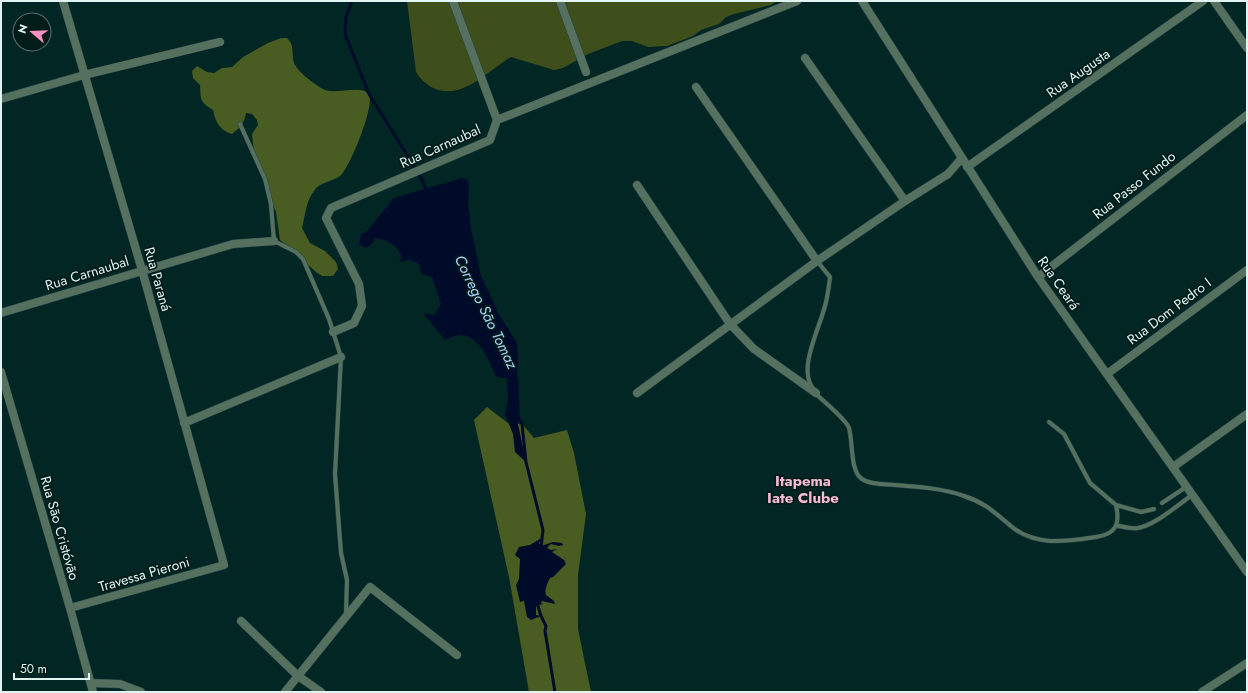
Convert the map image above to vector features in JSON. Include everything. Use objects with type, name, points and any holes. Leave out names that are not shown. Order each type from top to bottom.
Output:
[{"type":"street","name":"Rua Paraná","points":[[63,1],[142,270],[224,565]]},
{"type":"street","points":[[453,1],[497,120]]},
{"type":"street","points":[[560,1],[586,72]]},
{"type":"street","name":"Rua Carnaubal","points":[[333,332],[354,323],[362,306],[359,284],[326,218],[331,208],[490,140],[497,120],[797,1]]},
{"type":"street","name":"Rua Ceará","points":[[862,1],[961,159],[1038,277],[1192,495],[1246,568]]},
{"type":"street","name":"Rua Augusta","points":[[967,167],[1203,1]]},
{"type":"street","points":[[1214,1],[1247,48]]},
{"type":"street","points":[[1,99],[84,75],[220,42]]},
{"type":"street","points":[[805,58],[905,200]]},
{"type":"street","points":[[696,87],[817,261]]},
{"type":"street","name":"Rua Passo Fundo","points":[[1038,277],[1247,115]]},
{"type":"street","points":[[637,392],[817,261],[905,200],[948,174],[961,159]]},
{"type":"street","points":[[637,185],[730,324],[754,349],[816,393]]},
{"type":"street","name":"Rua Carnaubal","points":[[1,313],[233,244],[274,241]]},
{"type":"street","name":"Rua Dom Pedro I","points":[[1107,374],[1247,270]]},
{"type":"street","points":[[184,423],[341,357]]},
{"type":"street","name":"Rua São Cristóvão","points":[[1,372],[93,692]]},
{"type":"street","points":[[1173,467],[1247,414]]},
{"type":"street","name":"Travessa Pieroni","points":[[70,608],[224,565]]},
{"type":"street","points":[[285,692],[370,587],[457,655]]},
{"type":"street","points":[[241,621],[298,676],[320,692]]},
{"type":"street","points":[[1202,692],[1247,664]]},
{"type":"street","points":[[91,683],[120,684],[141,692]]},
{"type":"lane","points":[[240,124],[265,179],[271,204],[274,241],[296,252],[304,259],[333,332],[341,357],[335,474],[341,553],[347,580],[346,618]]},
{"type":"lane","points":[[817,261],[830,277],[826,302],[808,359],[807,380],[816,393],[848,425],[852,440],[855,470],[862,479],[875,483],[939,489],[964,496],[989,506],[1013,528],[1044,540],[1057,542],[1105,536],[1114,530],[1119,517],[1116,505]]},
{"type":"lane","points":[[1049,422],[1064,434],[1090,483],[1116,505],[1141,512],[1154,509]]},
{"type":"lane","points":[[1162,503],[1187,486]]},
{"type":"lane","points":[[1116,525],[1128,528],[1138,528],[1150,524],[1192,495]]},
{"type":"green space","points":[[407,1],[777,1],[771,5],[726,17],[719,24],[701,30],[693,36],[667,46],[648,47],[632,41],[622,41],[588,54],[563,68],[554,70],[511,57],[483,77],[463,88],[453,91],[442,91],[431,87],[419,77],[416,72]]},
{"type":"green space","points":[[281,38],[287,38],[291,43],[294,63],[299,70],[319,87],[328,91],[360,90],[369,95],[370,101],[365,123],[350,161],[340,176],[316,188],[307,204],[302,228],[310,243],[325,251],[336,262],[338,269],[333,276],[322,276],[316,272],[280,240],[276,212],[255,161],[252,134],[258,125],[257,120],[252,114],[246,113],[243,123],[235,132],[232,134],[224,131],[217,122],[213,110],[203,102],[200,85],[193,78],[192,71],[197,66],[207,72],[214,73],[222,68],[232,67],[243,57],[268,43]]},
{"type":"green space","points":[[487,407],[508,423],[522,424],[534,438],[567,430],[574,453],[586,514],[578,575],[578,629],[591,692],[529,692],[509,577],[474,420]]},
{"type":"water","points":[[462,178],[467,179],[469,185],[468,203],[471,229],[481,276],[500,316],[517,343],[518,358],[516,401],[518,424],[526,462],[515,452],[513,434],[505,414],[508,400],[507,378],[496,376],[487,357],[473,339],[460,335],[445,340],[423,313],[434,315],[441,304],[432,277],[420,273],[421,270],[418,263],[410,260],[399,262],[402,258],[398,250],[395,246],[384,240],[375,238],[372,244],[365,248],[359,244],[361,234],[367,231],[394,198]]},
{"type":"water","points":[[543,537],[539,543],[541,546],[553,542],[562,543],[563,545],[559,546],[551,544],[547,548],[551,550],[557,549],[552,552],[564,560],[566,564],[553,577],[550,578],[546,586],[546,595],[554,601],[555,604],[542,601],[541,603],[543,604],[536,606],[536,615],[541,616],[531,620],[527,617],[524,601],[520,602],[516,585],[519,579],[520,559],[515,555],[519,547],[530,545]]},
{"type":"waterway","name":"Corrego São Tomaz","points":[[352,1],[346,17],[345,34],[369,94],[419,174],[427,191]]},
{"type":"waterway","name":"Corrego São Tomaz","points":[[517,379],[518,417],[522,424],[526,462],[543,530],[541,548]]},
{"type":"waterway","name":"Corrego São Tomaz","points":[[537,603],[546,626],[545,631],[555,692]]},
{"type":"district","name":"Itapema Iate Clube","points":[[803,490]]}]
